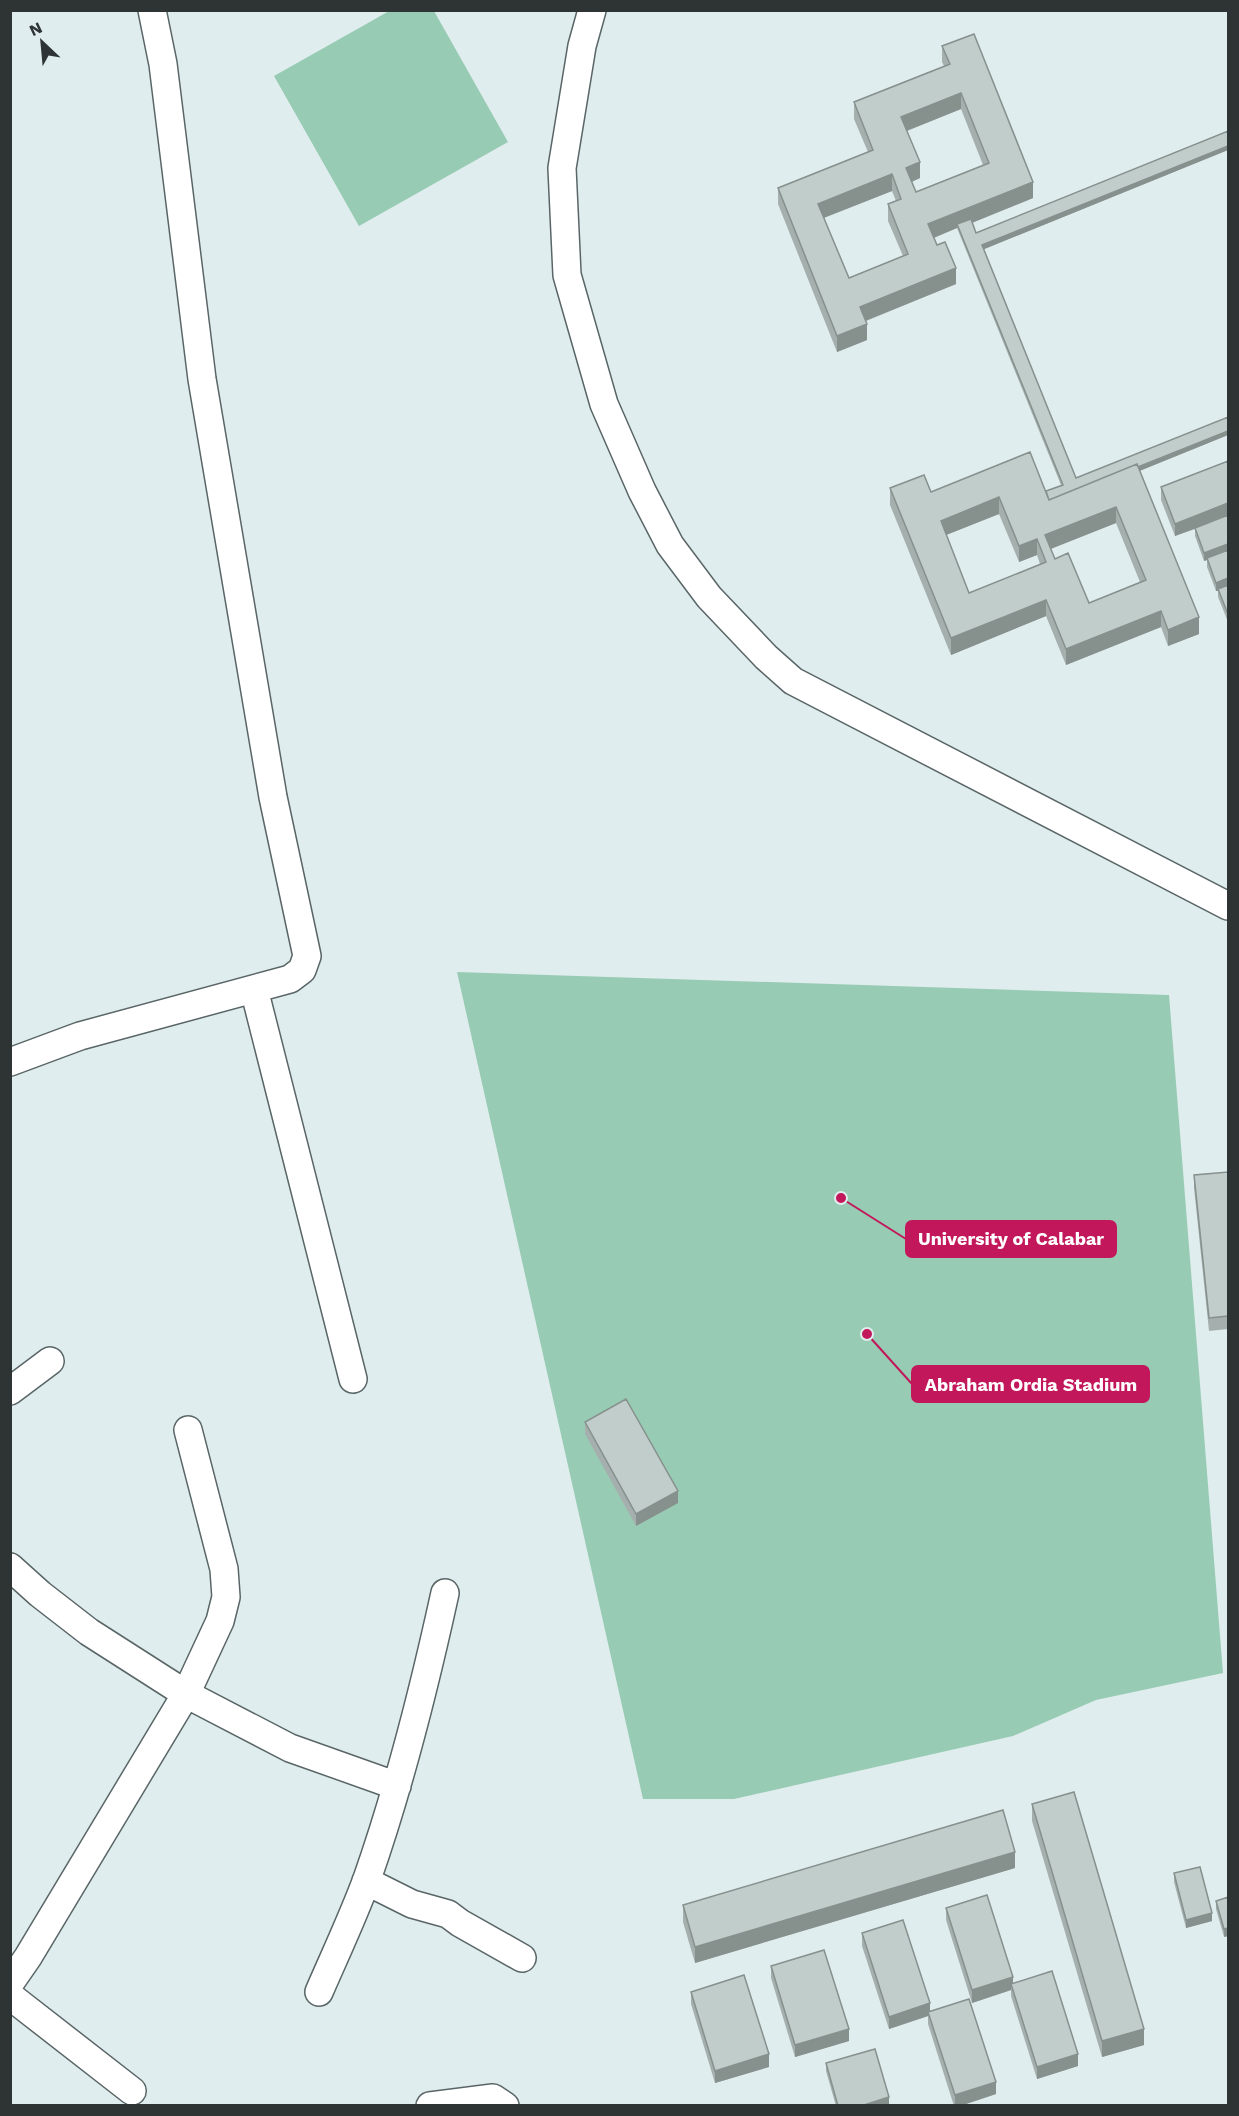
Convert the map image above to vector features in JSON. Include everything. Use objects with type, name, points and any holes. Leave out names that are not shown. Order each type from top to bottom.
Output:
[{"type":"street","points":[[11,1061],[80,1036],[290,979],[302,970],[307,956],[273,797],[202,379],[163,64],[152,10]]},
{"type":"street","points":[[592,10],[582,46],[562,168],[567,275],[604,404],[642,491],[670,545],[709,597],[766,657],[793,681],[1228,906]]},
{"type":"street","points":[[254,989],[353,1378]]},
{"type":"street","points":[[10,1391],[50,1360]]},
{"type":"street","points":[[10,1983],[186,1694],[220,1621],[226,1597],[224,1569],[188,1430]]},
{"type":"street","points":[[10,1567],[89,1632],[186,1694],[290,1748],[397,1785]]},
{"type":"street","points":[[320,1992],[366,1881],[397,1785],[430,1662],[445,1593]]},
{"type":"street","points":[[366,1881],[411,1904],[448,1914],[522,1958]]},
{"type":"street","points":[[10,1996],[132,2091]]},
{"type":"street","points":[[430,2106],[493,2098],[505,2106]]},
{"type":"green space","points":[[391,10],[434,11],[508,142],[359,226],[274,76]]},
{"type":"green space","points":[[457,972],[1169,995],[1223,1673],[1096,1700],[1013,1736],[734,1799],[643,1799]]},
{"type":"building","points":[[974,34],[1033,182],[928,224],[937,245],[945,242],[956,268],[860,307],[867,324],[837,336],[778,188],[873,150],[854,102],[950,64],[942,46]],"holes":[[[961,93],[989,163],[916,192],[906,168],[920,162],[901,117]],[[892,174],[901,199],[888,204],[908,254],[849,278],[818,204]]]},
{"type":"building","points":[[1228,131],[1228,146],[982,245],[1076,478],[1228,417],[1228,431],[1138,467],[1137,464],[1049,500],[1046,491],[1063,485],[957,224],[971,219],[976,233]]},
{"type":"building","points":[[1030,452],[1049,500],[1137,464],[1199,617],[1168,630],[1161,611],[1066,649],[1046,600],[951,638],[890,488],[924,475],[931,492]],"holes":[[[999,497],[1019,546],[1037,539],[1046,562],[969,593],[941,521]],[[1116,507],[1146,580],[1089,603],[1068,553],[1055,559],[1045,535]]]},
{"type":"building","points":[[1228,461],[1228,503],[1175,524],[1161,487]]},
{"type":"building","points":[[1228,515],[1228,544],[1204,553],[1195,528]]},
{"type":"building","points":[[1228,550],[1228,578],[1216,583],[1207,558]]},
{"type":"building","points":[[1228,585],[1228,614],[1218,589]]},
{"type":"building","points":[[1228,1172],[1228,1316],[1209,1318],[1194,1175]]},
{"type":"building","points":[[626,1399],[678,1491],[636,1514],[585,1422]]},
{"type":"building","points":[[1074,1792],[1144,2029],[1102,2041],[1032,1804]]},
{"type":"building","points":[[1003,1810],[1015,1852],[695,1947],[683,1905]]},
{"type":"building","points":[[1200,1867],[1212,1913],[1186,1920],[1174,1873]]},
{"type":"building","points":[[987,1895],[1013,1977],[972,1990],[946,1908]]},
{"type":"building","points":[[1228,1897],[1228,1928],[1224,1929],[1216,1901]]},
{"type":"building","points":[[903,1920],[930,2003],[889,2017],[862,1933]]},
{"type":"building","points":[[824,1950],[849,2029],[795,2045],[771,1966]]},
{"type":"building","points":[[1052,1971],[1078,2054],[1037,2067],[1011,1984]]},
{"type":"building","points":[[744,1975],[769,2054],[715,2071],[691,1992]]},
{"type":"building","points":[[969,1999],[996,2082],[955,2095],[928,2012]]},
{"type":"building","points":[[875,2049],[889,2097],[861,2106],[838,2106],[826,2063]]},
{"type":"place","name":"University of Calabar","points":[[841,1198]]},
{"type":"place","name":"Abraham Ordia Stadium","points":[[867,1334]]}]
